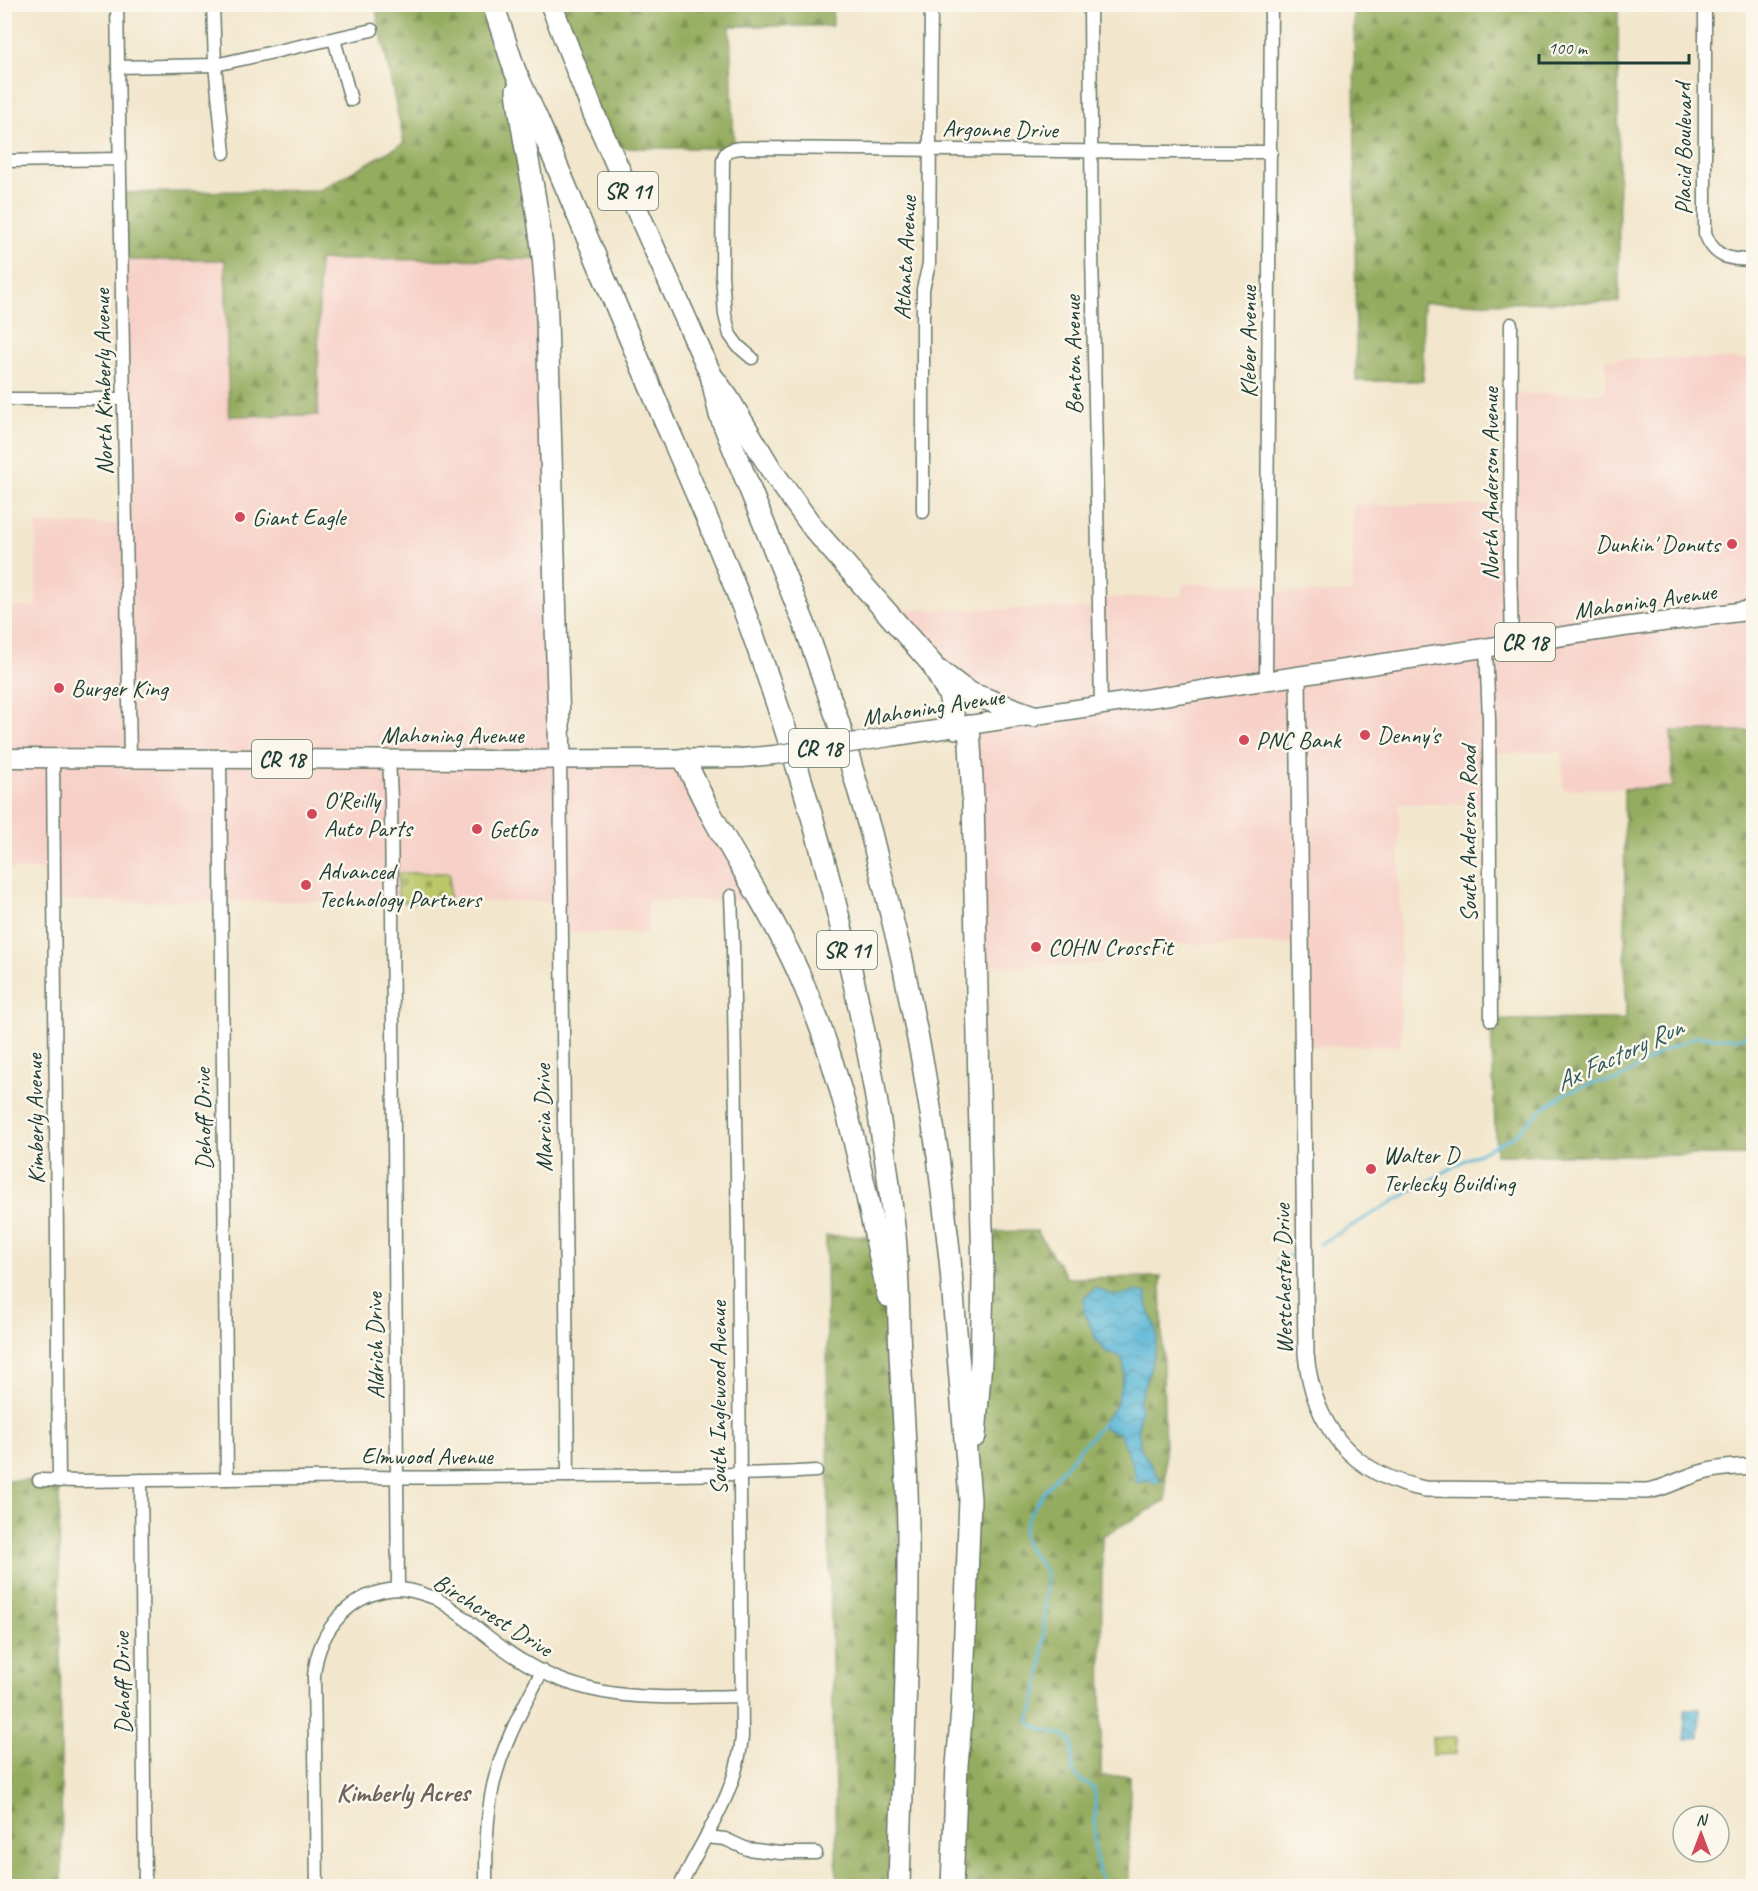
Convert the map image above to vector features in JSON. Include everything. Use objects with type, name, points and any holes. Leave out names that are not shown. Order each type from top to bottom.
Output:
[{"type":"highway","name":"SR 11","points":[[493,4],[515,71],[542,129],[756,643],[802,779],[842,928],[861,1014],[880,1121],[895,1233],[906,1455],[907,1622],[898,1887]]},
{"type":"highway","name":"SR 11","points":[[551,4],[594,114],[711,375],[720,415],[804,623],[839,724],[871,833],[902,960],[938,1156],[950,1259],[970,1499],[952,1887]]},
{"type":"highway","points":[[515,71],[521,130],[539,225],[544,268],[560,759]]},
{"type":"highway","points":[[711,375],[728,398],[772,471],[814,529],[932,664],[972,694],[1033,716]]},
{"type":"highway","points":[[932,664],[963,727],[973,809],[983,1279],[981,1362],[970,1499]]},
{"type":"highway","points":[[684,759],[710,811],[782,939],[818,1019],[856,1144],[900,1353]]},
{"type":"main road","name":"Mahoning Avenue","points":[[4,758],[742,758],[1754,610]]},
{"type":"street","name":"North Kimberly Avenue","points":[[117,4],[130,758]]},
{"type":"street","points":[[213,4],[214,65],[224,153]]},
{"type":"street","name":"Atlanta Avenue","points":[[923,512],[923,289],[929,264],[931,4]]},
{"type":"street","name":"Benton Avenue","points":[[1090,4],[1101,705]]},
{"type":"street","name":"Kleber Avenue","points":[[1266,681],[1271,4]]},
{"type":"street","name":"Placid Boulevard","points":[[1706,4],[1705,233],[1708,242],[1721,255],[1731,259],[1754,260]]},
{"type":"street","points":[[118,67],[214,65],[372,30]]},
{"type":"street","points":[[334,39],[351,100]]},
{"type":"street","name":"Argonne Drive","points":[[752,358],[738,346],[730,334],[725,315],[722,275],[723,161],[730,150],[755,148],[1270,152]]},
{"type":"street","points":[[4,161],[119,159]]},
{"type":"street","name":"North Anderson Avenue","points":[[1511,324],[1512,644]]},
{"type":"street","points":[[4,399],[124,399]]},
{"type":"street","name":"South Anderson Road","points":[[1486,648],[1489,718],[1491,1020]]},
{"type":"street","name":"Westchester Drive","points":[[1298,676],[1306,1354],[1313,1395],[1326,1423],[1347,1450],[1368,1467],[1395,1481],[1425,1489],[1647,1491],[1708,1471],[1754,1466]]},
{"type":"street","name":"Kimberly Avenue","points":[[53,758],[59,1480]]},
{"type":"street","name":"Dehoff Drive","points":[[220,759],[227,1479]]},
{"type":"street","name":"Aldrich Drive","points":[[389,759],[398,1589]]},
{"type":"street","name":"Marcia Drive","points":[[560,759],[568,1476]]},
{"type":"street","name":"South Inglewood Avenue","points":[[680,1887],[729,1792],[737,1766],[742,1737],[734,994],[730,896]]},
{"type":"street","name":"Elmwood Avenue","points":[[39,1480],[753,1475],[816,1471]]},
{"type":"street","name":"Dehoff Drive","points":[[141,1480],[145,1887]]},
{"type":"street","points":[[317,1887],[314,1676],[316,1656],[325,1635],[340,1615],[356,1603],[371,1596],[398,1589]]},
{"type":"street","name":"Birchcrest Drive","points":[[398,1589],[417,1592],[442,1603],[514,1656],[579,1687],[620,1695],[646,1697],[742,1696]]},
{"type":"street","points":[[486,1887],[488,1816],[494,1784],[507,1742],[542,1671]]},
{"type":"street","points":[[706,1837],[726,1839],[747,1849],[780,1853],[816,1853]]},
{"type":"shaded area","points":[[543,259],[560,758],[684,759],[761,901],[647,900],[648,933],[562,933],[562,902],[54,901],[53,870],[5,869],[5,607],[36,606],[36,524],[125,524],[122,260]]},
{"type":"shaded area","points":[[1606,359],[1753,359],[1753,731],[1671,731],[1673,788],[1563,789],[1562,752],[1489,753],[1489,804],[1399,804],[1401,1046],[1303,1046],[1301,944],[1104,944],[1104,964],[976,967],[969,726],[1031,716],[972,694],[886,610],[1098,608],[1099,598],[1182,596],[1182,584],[1267,584],[1268,592],[1352,593],[1353,505],[1510,505],[1511,394],[1606,393]]},
{"type":"green space","points":[[375,5],[493,5],[515,71],[543,259],[319,260],[318,415],[229,416],[225,260],[122,260],[120,193],[320,190],[404,143]]},
{"type":"green space","points":[[551,5],[832,5],[833,26],[730,26],[734,148],[610,148]]},
{"type":"green space","points":[[1354,5],[1618,5],[1619,302],[1423,303],[1423,381],[1356,381]]},
{"type":"green space","points":[[1671,731],[1753,731],[1753,1155],[1496,1155],[1491,1020],[1626,1019],[1624,789],[1673,787]]},
{"type":"green space","points":[[398,873],[450,873],[449,902],[398,902]]},
{"type":"green space","points":[[1037,1231],[1067,1278],[1161,1277],[1166,1501],[1102,1536],[1101,1776],[1130,1776],[1129,1886],[952,1886],[982,1232]]},
{"type":"green space","points":[[826,1236],[875,1236],[900,1353],[899,1886],[837,1886],[829,1537]]},
{"type":"green space","points":[[5,1480],[59,1481],[62,1886],[5,1886]]},
{"type":"green space","points":[[1432,1737],[1457,1737],[1456,1754],[1433,1755]]},
{"type":"water","points":[[1096,1288],[1115,1295],[1146,1293],[1157,1337],[1154,1356],[1139,1403],[1141,1408],[1138,1428],[1141,1449],[1161,1481],[1155,1484],[1150,1481],[1136,1483],[1134,1468],[1118,1431],[1114,1433],[1104,1428],[1105,1419],[1116,1404],[1124,1370],[1121,1357],[1105,1351],[1096,1339],[1084,1312],[1084,1297]]},
{"type":"water","points":[[1685,1709],[1700,1709],[1699,1739],[1685,1739]]},
{"type":"waterway","name":"Ax Factory Run","points":[[1320,1244],[1467,1159],[1514,1136],[1542,1109],[1568,1092],[1594,1083],[1618,1080],[1663,1051],[1697,1036],[1739,1039],[1754,1031]]},
{"type":"waterway","name":"Ax Factory Run","points":[[1277,1259],[1290,1256]]},
{"type":"waterway","name":"Ax Factory Run","points":[[1103,1423],[1036,1503],[1024,1529],[1024,1535],[1027,1546],[1045,1572],[1046,1578],[1042,1661],[1038,1691],[1029,1721],[1038,1728],[1062,1735],[1072,1742],[1073,1772],[1083,1782],[1094,1788],[1096,1860],[1105,1886]]},
{"type":"place","name":"Giant Eagle","points":[[240,517]]},
{"type":"place","name":"Dunkin' Donuts","points":[[1732,544]]},
{"type":"place","name":"Burger King","points":[[59,688]]},
{"type":"place","name":"Denny's","points":[[1365,735]]},
{"type":"place","name":"PNC Bank","points":[[1244,740]]},
{"type":"place","name":"O'Reilly Auto Parts","points":[[312,814]]},
{"type":"place","name":"GetGo","points":[[477,829]]},
{"type":"place","name":"Advanced Technology Partners","points":[[306,885]]},
{"type":"place","name":"COHN CrossFit","points":[[1036,947]]},
{"type":"place","name":"Walter D Terlecky Building","points":[[1371,1169]]},
{"type":"district","name":"Kimberly Acres","points":[[403,1792]]}]
